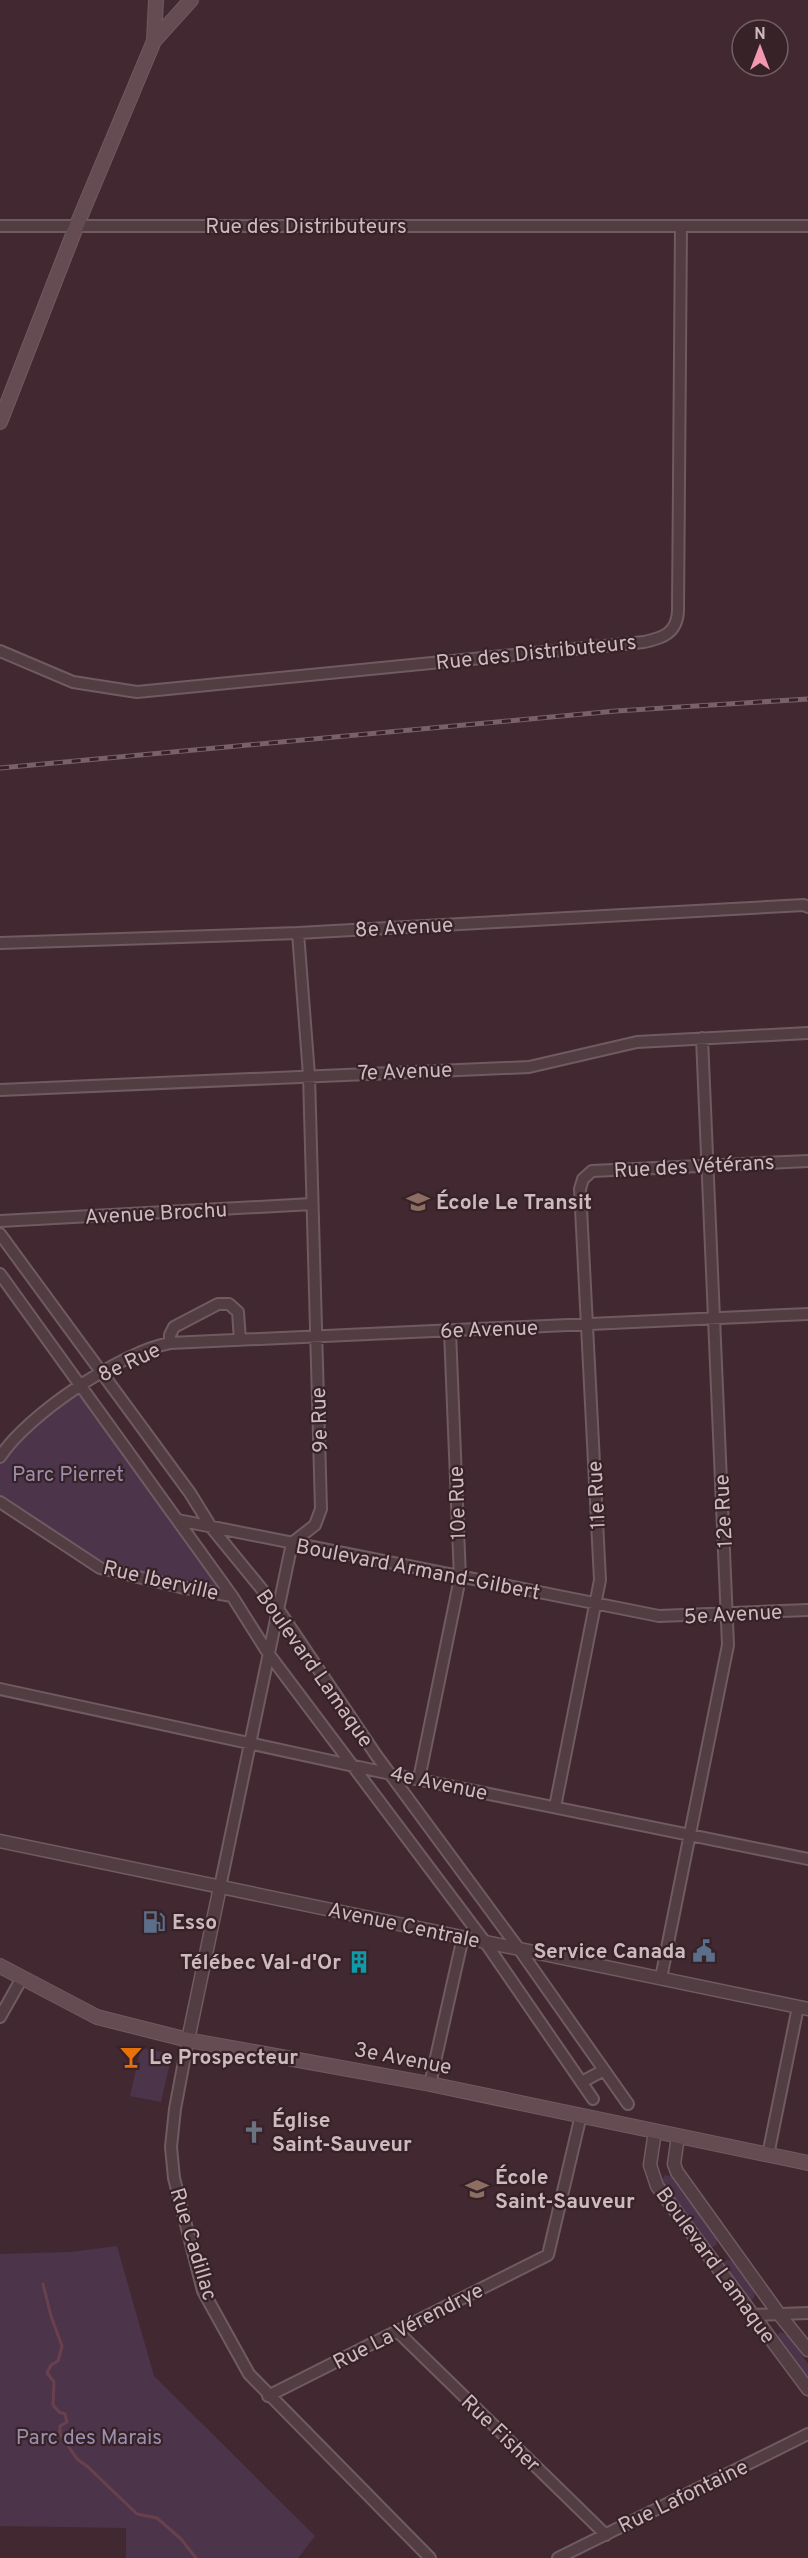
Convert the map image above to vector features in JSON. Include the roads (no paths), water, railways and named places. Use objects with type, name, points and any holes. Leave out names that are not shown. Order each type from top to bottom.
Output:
[{"type":"main road","points":[[154,41],[156,0]]},
{"type":"main road","points":[[0,422],[76,227],[154,41],[191,0]]},
{"type":"main road","name":"3e Avenue","points":[[0,1966],[97,2017],[188,2040],[430,2084],[808,2163]]},
{"type":"street","name":"Rue des Distributeurs","points":[[0,226],[808,226]]},
{"type":"street","name":"Rue des Distributeurs","points":[[0,651],[72,682],[138,692],[660,639],[674,628],[678,611],[681,226]]},
{"type":"street","name":"8e Avenue","points":[[0,943],[298,933],[804,905],[808,907]]},
{"type":"street","name":"9e Rue","points":[[292,1543],[315,1525],[321,1509],[309,1075],[298,933]]},
{"type":"street","name":"7e Avenue","points":[[0,1090],[529,1066],[637,1042],[808,1033]]},
{"type":"street","name":"12e Rue","points":[[661,1978],[725,1670],[728,1645],[729,1614],[713,1319],[702,1038]]},
{"type":"street","name":"Rue des Vétérans","points":[[583,1179],[592,1171],[808,1161]]},
{"type":"street","name":"11e Rue","points":[[555,1807],[600,1580],[580,1189],[583,1179]]},
{"type":"street","name":"Avenue Brochu","points":[[0,1221],[312,1204]]},
{"type":"street","name":"Boulevard Lamaque","points":[[0,1234],[190,1493],[211,1527],[278,1609],[391,1774],[519,1949],[628,2104]]},
{"type":"street","name":"Boulevard Lamaque","points":[[0,1274],[232,1596],[268,1653],[485,1942],[593,2099]]},
{"type":"street","name":"8e Rue","points":[[1,1453],[44,1411],[79,1386],[154,1346],[170,1343],[170,1335],[174,1328],[218,1304],[230,1304],[238,1312],[240,1340]]},
{"type":"street","name":"6e Avenue","points":[[170,1343],[808,1314]]},
{"type":"street","name":"10e Rue","points":[[419,1779],[460,1578],[450,1331]]},
{"type":"street","name":"Rue Iberville","points":[[0,1502],[100,1568],[180,1587],[232,1596]]},
{"type":"street","name":"Boulevard Armand-Gilbert","points":[[178,1520],[659,1616]]},
{"type":"street","points":[[220,1887],[292,1543]]},
{"type":"street","name":"5e Avenue","points":[[659,1616],[808,1610]]},
{"type":"street","name":"4e Avenue","points":[[0,1689],[391,1774],[808,1859]]},
{"type":"street","name":"Avenue Centrale","points":[[0,1841],[803,2008]]},
{"type":"street","name":"Rue Cadillac","points":[[220,1887],[188,2040],[175,2109],[171,2147],[174,2178],[203,2291],[249,2374],[268,2396],[430,2558]]},
{"type":"street","points":[[430,2084],[463,1937]]},
{"type":"street","points":[[0,2017],[22,1978]]},
{"type":"street","points":[[768,2155],[803,2008]]},
{"type":"street","points":[[582,2082],[604,2070]]},
{"type":"street","name":"Rue La Vérendrye","points":[[268,2396],[548,2255],[581,2115]]},
{"type":"street","name":"Boulevard Lamaque","points":[[656,2131],[650,2165],[657,2186],[808,2389]]},
{"type":"street","name":"Boulevard Lamaque","points":[[678,2136],[674,2164],[677,2172],[779,2314],[808,2350]]},
{"type":"street","points":[[752,2315],[808,2313]]},
{"type":"street","name":"Rue Fisher","points":[[397,2331],[606,2535]]},
{"type":"street","name":"Rue Lafontaine","points":[[558,2558],[808,2434]]},
{"type":"waterway","points":[[43,2284],[62,2346],[58,2361],[51,2365],[47,2373],[54,2382],[53,2405],[59,2412],[65,2414],[67,2422],[60,2426],[60,2434],[77,2459],[137,2514],[157,2518],[181,2539],[196,2558]]},
{"type":"railway","points":[[0,768],[616,711],[808,699]]},
{"type":"place","name":"École Le Transit","points":[[418,1202]]},
{"type":"place","name":"Esso","points":[[154,1922]]},
{"type":"place","name":"Service Canada","points":[[704,1951]]},
{"type":"place","name":"Télébec Val-d'Or","points":[[359,1962]]},
{"type":"place","name":"Le Prospecteur","points":[[131,2057]]},
{"type":"place","name":"Église Saint-Sauveur","points":[[254,2132]]},
{"type":"place","name":"École Saint-Sauveur","points":[[477,2189]]},
{"type":"park label","name":"Parc Pierret","points":[[68,1474]]},
{"type":"park label","name":"Parc des Marais","points":[[89,2437]]}]
